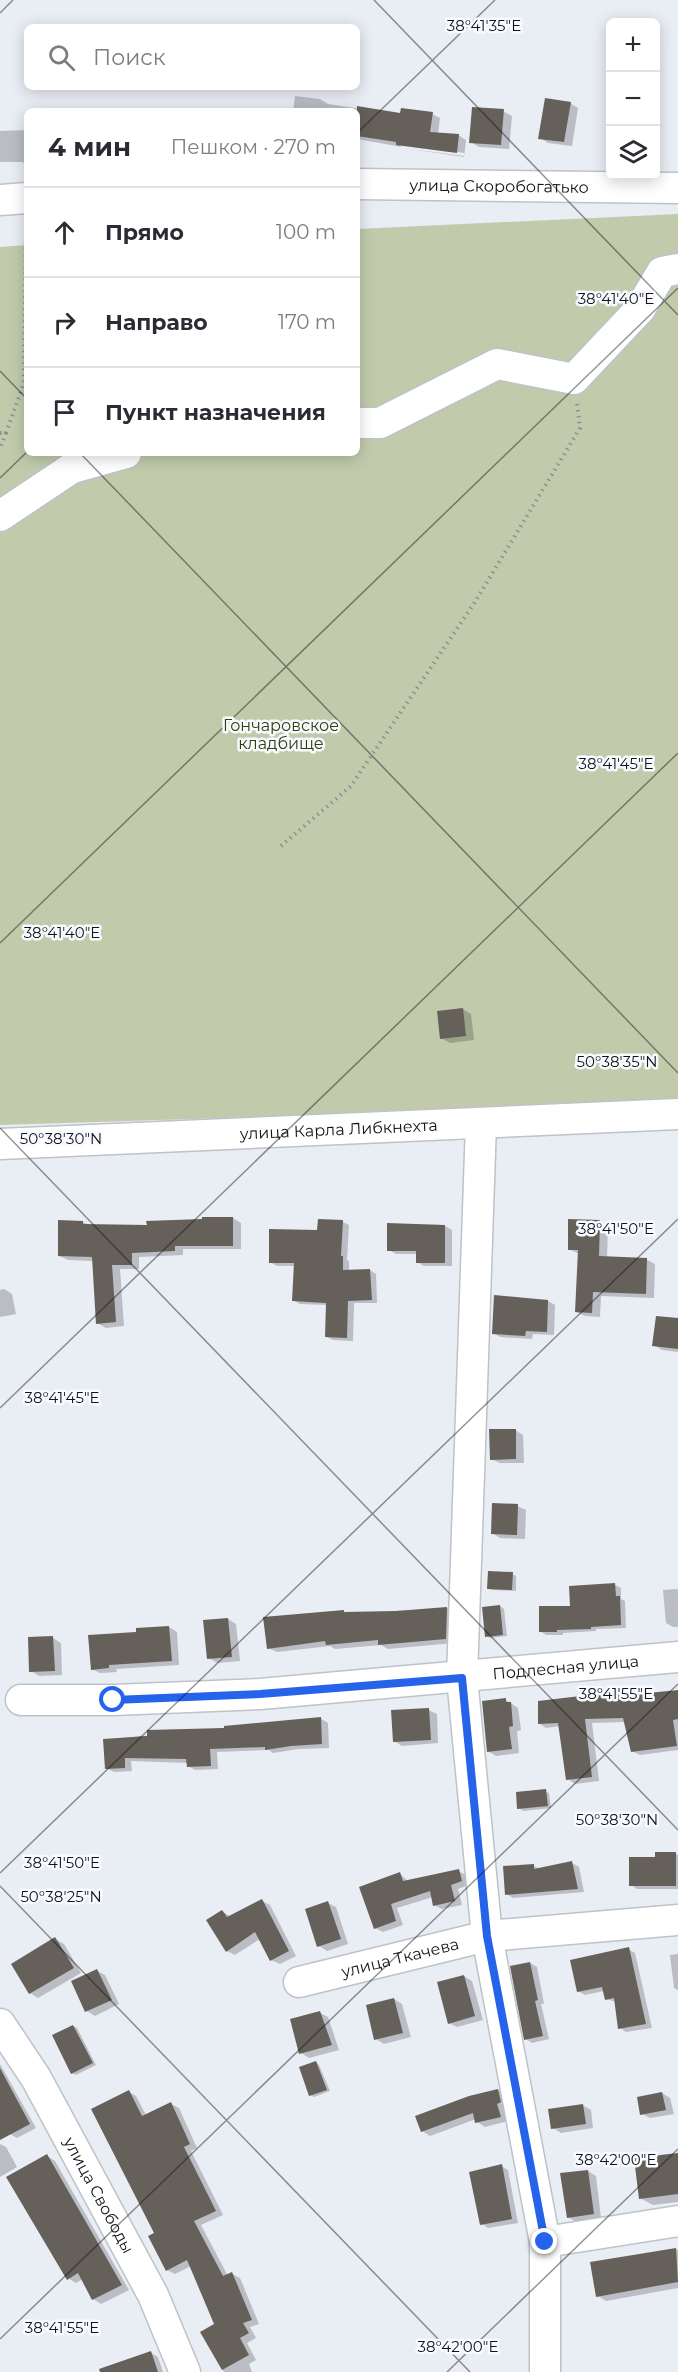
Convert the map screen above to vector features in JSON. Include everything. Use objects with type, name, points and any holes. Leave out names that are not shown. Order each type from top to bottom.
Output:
[{"type":"street","name":"улица Скоробогатько","points":[[360,184],[678,188]]},
{"type":"street","points":[[360,423],[380,423],[497,364],[574,379],[640,309],[662,272],[678,269]]},
{"type":"street","points":[[0,516],[72,468],[115,456]]},
{"type":"street","name":"улица Карла Либкнехта","points":[[0,1144],[678,1114]]},
{"type":"street","points":[[481,1123],[462,1678],[487,1936],[545,2242],[545,2372]]},
{"type":"street","name":"Подлесная улица","points":[[21,1700],[113,1700],[260,1694],[462,1678],[678,1657]]},
{"type":"street","name":"улица Ткачева","points":[[299,1982],[487,1936],[678,1920]]},
{"type":"street","name":"улица Свободы","points":[[0,2024],[36,2078],[153,2295],[185,2372]]},
{"type":"street","points":[[545,2242],[678,2221]]},
{"type":"path","points":[[0,448],[24,383],[18,199]]},
{"type":"path","points":[[281,846],[351,786],[475,602],[580,428],[574,379]]},
{"type":"path","points":[[0,433],[6,433]]},
{"type":"green space","name":"Гончаровское кладбище","points":[[678,214],[678,1099],[418,1112],[0,1125],[0,247],[24,245],[24,456],[360,456],[360,229]]},
{"type":"building","points":[[545,98],[571,102],[564,142],[538,139]]},
{"type":"building","points":[[357,106],[400,113],[401,108],[433,112],[430,132],[459,134],[457,153],[396,145],[396,142],[360,136],[360,108]]},
{"type":"building","points":[[472,107],[504,109],[501,145],[469,143]]},
{"type":"building","points":[[463,1008],[466,1036],[440,1039],[437,1011]]},
{"type":"building","points":[[202,1217],[233,1217],[233,1246],[175,1246],[175,1251],[132,1253],[132,1265],[112,1265],[116,1322],[96,1324],[92,1257],[58,1256],[58,1220],[83,1221],[83,1224],[147,1225],[146,1221],[202,1219]]},
{"type":"building","points":[[318,1219],[343,1220],[341,1256],[343,1256],[343,1270],[370,1269],[372,1300],[348,1301],[347,1338],[325,1337],[326,1303],[292,1301],[294,1263],[269,1263],[269,1229],[317,1230]]},
{"type":"building","points":[[568,1219],[600,1220],[599,1256],[647,1258],[646,1294],[593,1292],[592,1313],[575,1312],[578,1250],[568,1250]]},
{"type":"building","points":[[387,1223],[445,1225],[445,1263],[416,1263],[416,1251],[387,1251]]},
{"type":"building","points":[[494,1295],[548,1300],[547,1332],[526,1331],[525,1336],[492,1334]]},
{"type":"building","points":[[656,1316],[678,1318],[678,1349],[652,1346]]},
{"type":"building","points":[[489,1429],[516,1429],[516,1459],[490,1460]]},
{"type":"building","points":[[492,1503],[518,1504],[517,1535],[491,1534]]},
{"type":"building","points":[[488,1571],[513,1572],[512,1590],[487,1589]]},
{"type":"building","points":[[615,1583],[616,1596],[620,1596],[621,1625],[539,1632],[539,1606],[570,1606],[569,1586]]},
{"type":"building","points":[[500,1605],[503,1635],[485,1637],[482,1607]]},
{"type":"building","points":[[447,1607],[446,1639],[378,1645],[378,1640],[326,1645],[325,1641],[267,1649],[263,1617],[344,1610],[344,1612],[396,1611]]},
{"type":"building","points":[[228,1618],[232,1657],[207,1659],[203,1620]]},
{"type":"building","points":[[169,1626],[172,1661],[109,1665],[109,1668],[91,1670],[88,1635],[136,1632],[136,1628]]},
{"type":"building","points":[[53,1636],[55,1671],[29,1672],[28,1637]]},
{"type":"building","points":[[678,1690],[678,1719],[673,1720],[677,1746],[631,1752],[623,1718],[585,1719],[592,1777],[566,1780],[558,1723],[538,1724],[538,1701],[589,1695],[589,1693],[619,1693],[619,1696]]},
{"type":"building","points":[[506,1698],[506,1702],[511,1702],[513,1726],[509,1727],[512,1749],[487,1752],[482,1701]]},
{"type":"building","points":[[429,1708],[431,1740],[393,1742],[391,1710]]},
{"type":"building","points":[[321,1717],[322,1744],[265,1750],[265,1747],[210,1749],[211,1766],[187,1767],[186,1759],[125,1758],[125,1768],[105,1769],[103,1739],[147,1736],[147,1730],[224,1728],[224,1726]]},
{"type":"building","points":[[546,1789],[548,1806],[517,1809],[516,1792]]},
{"type":"building","points":[[655,1852],[676,1852],[676,1886],[629,1886],[629,1857],[655,1857]]},
{"type":"building","points":[[572,1861],[578,1889],[505,1895],[503,1866],[534,1864],[534,1869]]},
{"type":"building","points":[[459,1869],[462,1881],[451,1885],[455,1901],[433,1906],[430,1891],[391,1904],[396,1921],[374,1929],[359,1887],[400,1872],[403,1881]]},
{"type":"building","points":[[262,1899],[289,1951],[270,1961],[255,1932],[226,1952],[206,1920],[222,1910],[227,1917]]},
{"type":"building","points":[[328,1901],[341,1939],[317,1947],[305,1909]]},
{"type":"building","points":[[55,1937],[74,1968],[29,1994],[11,1964]]},
{"type":"building","points":[[629,1947],[646,2024],[618,2029],[614,1998],[605,2000],[602,1987],[577,1992],[570,1960]]},
{"type":"building","points":[[530,1962],[538,2000],[535,2001],[543,2036],[524,2040],[510,1966]]},
{"type":"building","points":[[97,1969],[112,2000],[85,2012],[71,1981]]},
{"type":"building","points":[[464,1975],[475,2016],[448,2024],[437,1982]]},
{"type":"building","points":[[394,1998],[403,2033],[374,2040],[366,2005]]},
{"type":"building","points":[[320,2011],[332,2045],[299,2054],[290,2019]]},
{"type":"building","points":[[73,2025],[93,2063],[71,2074],[52,2035]]},
{"type":"building","points":[[316,2061],[327,2090],[309,2096],[299,2067]]},
{"type":"building","points":[[0,2068],[30,2124],[0,2140]]},
{"type":"building","points":[[498,2089],[501,2102],[497,2104],[501,2117],[475,2123],[473,2113],[421,2132],[415,2116],[469,2096]]},
{"type":"building","points":[[129,2090],[142,2116],[171,2102],[190,2144],[184,2147],[216,2211],[194,2221],[223,2276],[232,2272],[252,2320],[243,2323],[249,2333],[240,2338],[249,2355],[222,2370],[200,2332],[214,2324],[187,2260],[166,2271],[148,2236],[154,2233],[91,2109]]},
{"type":"building","points":[[662,2092],[666,2110],[640,2115],[637,2097]]},
{"type":"building","points":[[583,2104],[586,2124],[551,2129],[548,2109]]},
{"type":"building","points":[[678,2153],[678,2194],[639,2199],[634,2158]]},
{"type":"building","points":[[47,2154],[122,2285],[92,2300],[78,2273],[67,2280],[6,2177]]},
{"type":"building","points":[[502,2164],[512,2219],[480,2225],[469,2172]]},
{"type":"building","points":[[588,2170],[594,2214],[567,2218],[560,2173]]},
{"type":"building","points":[[676,2248],[678,2282],[596,2297],[590,2262]]},
{"type":"building","points":[[151,2351],[158,2372],[100,2372],[99,2369]]},
{"type":"route","points":[[113,1700],[260,1694],[462,1678],[487,1936],[545,2242]]}]
